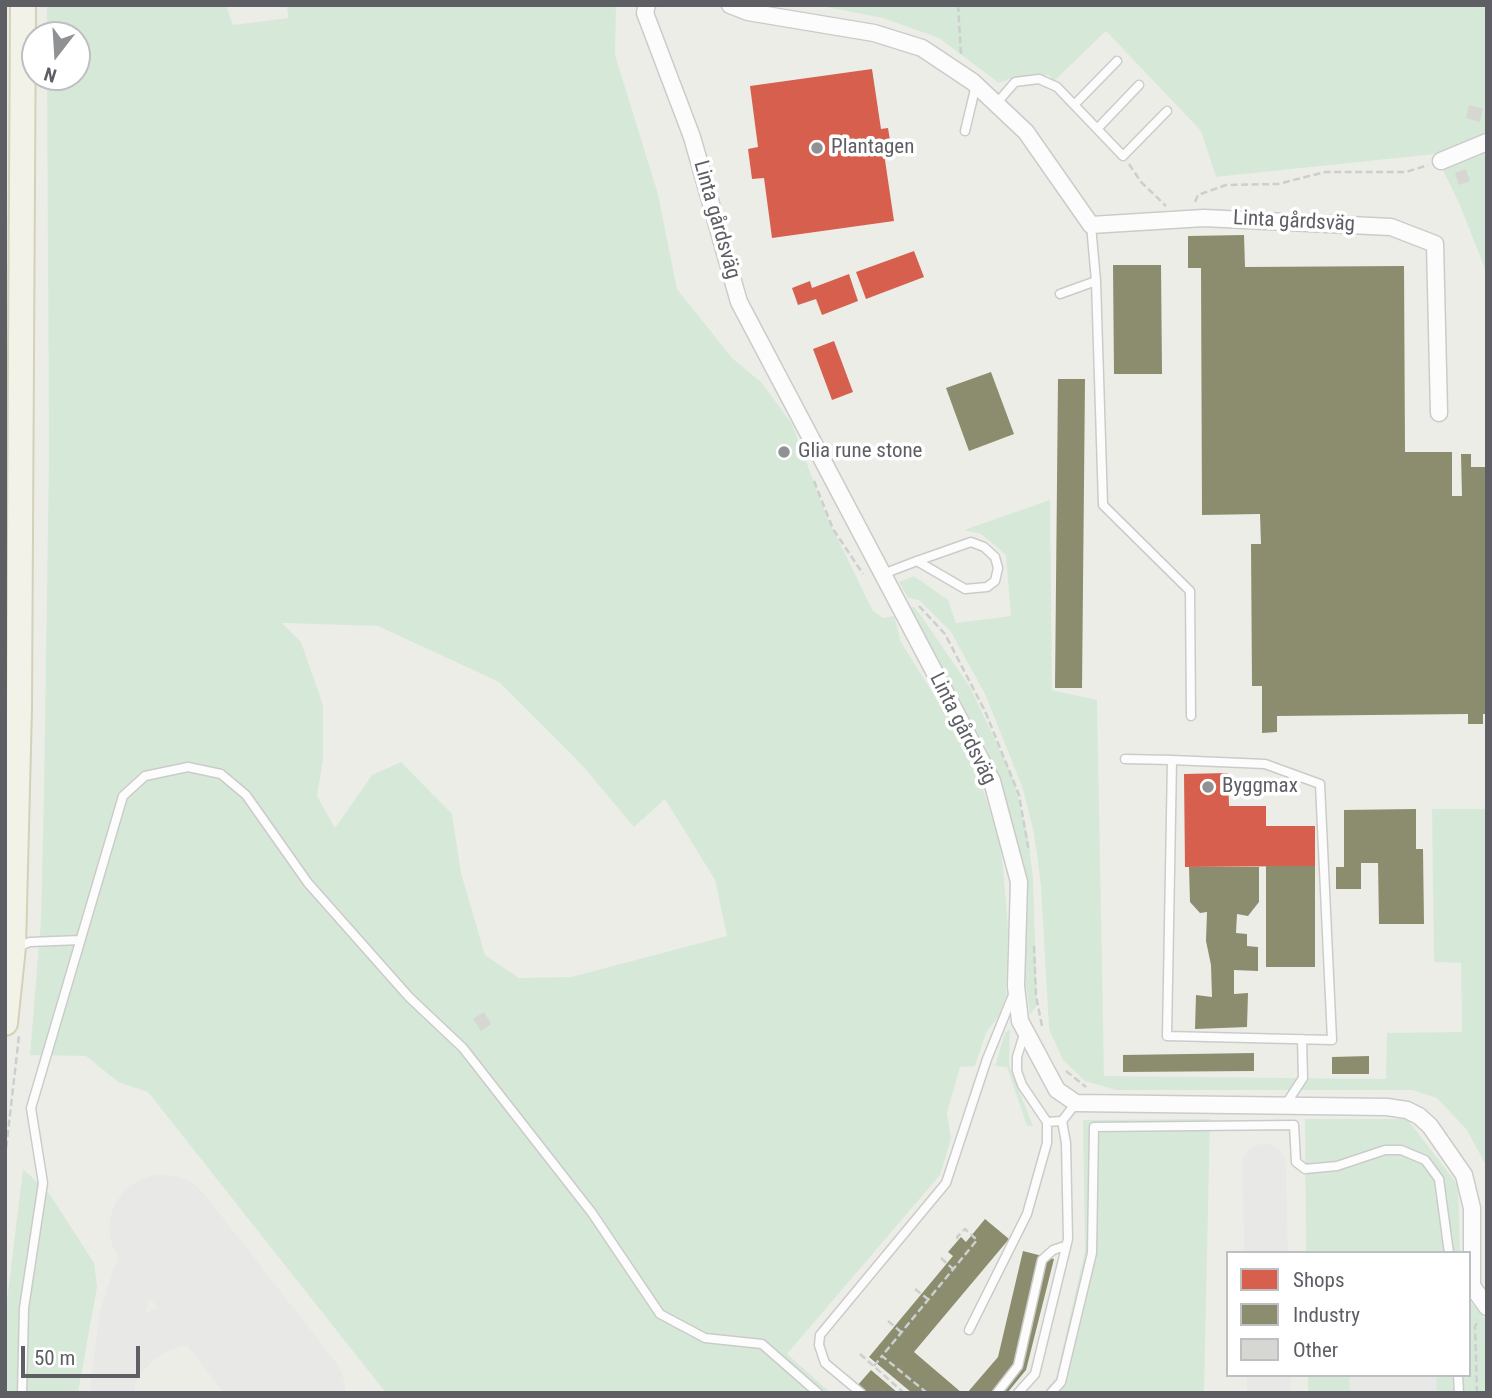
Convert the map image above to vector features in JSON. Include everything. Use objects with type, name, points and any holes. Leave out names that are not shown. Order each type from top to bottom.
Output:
[{"type":"main road","points":[[5,1023],[13,947],[19,709],[23,5]]},
{"type":"street","name":"Linta gårdsväg","points":[[646,5],[645,13],[692,137],[739,302],[876,578],[899,607],[992,781],[1019,882],[1016,986],[1024,1034],[1057,1090],[1076,1103]]},
{"type":"street","points":[[730,5],[748,12],[874,33],[922,48],[976,85],[1026,132],[1091,225]]},
{"type":"street","points":[[1441,161],[1487,142]]},
{"type":"street","name":"Linta gårdsväg","points":[[1091,225],[1204,218],[1391,228],[1435,244],[1439,412]]},
{"type":"street","points":[[1076,1103],[1397,1108],[1419,1116],[1430,1126],[1464,1175],[1472,1208],[1472,1286],[1486,1306]]},
{"type":"lane","points":[[1074,105],[1117,61]]},
{"type":"lane","points":[[996,104],[1015,82],[1039,79],[1057,87],[1123,156],[1167,111]]},
{"type":"lane","points":[[965,131],[976,85]]},
{"type":"lane","points":[[1097,129],[1139,85]]},
{"type":"lane","points":[[1091,225],[1097,281],[1103,505],[1189,591],[1191,716]]},
{"type":"lane","points":[[1060,294],[1097,281]]},
{"type":"lane","points":[[876,578],[917,561],[971,542],[984,547],[995,557],[998,568],[995,581],[987,587],[965,589],[917,561]]},
{"type":"lane","points":[[1125,759],[1172,760],[1265,764],[1320,784],[1332,1040],[1167,1036],[1172,760]]},
{"type":"lane","points":[[22,1393],[24,1307],[43,1183],[31,1108],[123,796],[145,776],[188,767],[221,774],[246,795],[317,893],[409,997],[463,1048],[592,1213],[660,1314],[705,1338],[762,1343],[818,1393]]},
{"type":"lane","points":[[13,947],[30,942],[80,940]]},
{"type":"lane","points":[[861,1393],[825,1363],[820,1335],[946,1183],[987,1059],[1016,986]]},
{"type":"lane","points":[[969,1330],[1027,1214],[1047,1143],[1047,1122],[1022,1085],[1017,1071],[1017,1057],[1024,1034]]},
{"type":"lane","points":[[1284,1106],[1303,1078],[1302,1039]]},
{"type":"lane","points":[[1018,1393],[1035,1374],[1068,1239],[1066,1143],[1062,1121],[1076,1103]]},
{"type":"lane","points":[[1047,1122],[1062,1121]]},
{"type":"lane","points":[[1051,1393],[1061,1382],[1092,1253],[1094,1127],[1294,1125],[1296,1162],[1305,1169],[1337,1166],[1385,1150],[1401,1150],[1425,1160],[1439,1179],[1449,1251]]},
{"type":"lane","points":[[997,1393],[1018,1366],[1042,1260],[1053,1250],[1065,1246]]},
{"type":"path","points":[[958,5],[962,61]]},
{"type":"path","points":[[1123,156],[1141,182],[1166,203],[1169,221]]},
{"type":"path","points":[[1186,220],[1198,195],[1226,185],[1278,184],[1325,172],[1406,172],[1441,161]]},
{"type":"path","points":[[810,470],[833,529],[876,578]]},
{"type":"path","points":[[899,607],[918,605],[945,634],[985,711],[1019,795],[1029,854]]},
{"type":"path","points":[[1034,944],[1037,996],[1043,1034]]},
{"type":"path","points":[[1063,1067],[1078,1083],[1096,1091]]},
{"type":"path","points":[[874,1366],[977,1240],[965,1229],[957,1237],[959,1240]]},
{"type":"path","points":[[941,1258],[954,1269]]},
{"type":"path","points":[[915,1289],[929,1300]]},
{"type":"path","points":[[1477,1393],[1475,1328],[1486,1306]]},
{"type":"path","points":[[888,1321],[902,1332]]},
{"type":"path","points":[[860,1354],[904,1393]]},
{"type":"path","points":[[882,1356],[924,1392]]},
{"type":"green space","points":[[47,5],[226,5],[233,25],[288,18],[287,5],[616,5],[615,55],[658,194],[677,289],[732,358],[761,382],[792,424],[827,517],[873,611],[883,618],[894,616],[901,642],[954,727],[980,780],[998,835],[1003,867],[1008,929],[1006,997],[998,1017],[986,1033],[975,1066],[960,1067],[947,1113],[951,1139],[940,1175],[787,1354],[831,1393],[386,1393],[148,1092],[118,1082],[86,1056],[30,1055],[41,921],[49,455],[47,91],[91,91],[91,21],[47,21]],"holes":[[[282,623],[378,626],[499,682],[581,764],[634,827],[665,799],[715,880],[727,936],[571,977],[519,978],[485,955],[461,873],[452,814],[401,762],[372,775],[335,828],[317,796],[323,760],[323,705],[301,642]]]},
{"type":"green space","points":[[816,5],[1487,5],[1487,274],[1459,203],[1435,154],[1216,177],[1201,131],[1106,31],[1054,81],[1049,75],[1014,77],[999,83],[939,38],[883,18]]},
{"type":"green space","points":[[1050,500],[1052,690],[1097,700],[1104,1076],[1386,1079],[1387,1033],[1462,1032],[1461,963],[1434,962],[1432,809],[1487,809],[1487,1167],[1466,1129],[1437,1098],[1412,1090],[1116,1090],[1085,1081],[1063,1060],[1049,1029],[1041,886],[1034,833],[1023,789],[985,694],[951,632],[919,600],[908,598],[899,582],[914,576],[948,600],[956,623],[1011,616],[1006,555],[981,534],[964,530]]},
{"type":"green space","points":[[910,607],[914,607],[922,617],[970,687],[1014,780],[1028,838],[1033,878],[1037,1005],[1030,1015],[1025,977],[1023,874],[1008,805],[987,750]]},
{"type":"green space","points":[[1010,1029],[1009,1065],[1033,1126],[1027,1126],[1007,1067],[995,1066],[1005,1033]]},
{"type":"green space","points":[[1210,1119],[1204,1393],[1043,1393],[1056,1378],[1085,1251],[1083,1120]]},
{"type":"green space","points":[[1305,1119],[1407,1119],[1458,1185],[1460,1251],[1306,1251]]},
{"type":"green space","points":[[23,1169],[49,1193],[94,1263],[97,1287],[78,1393],[5,1393],[5,1317]]},
{"type":"green space","points":[[1471,1302],[1487,1321],[1487,1393],[1308,1393],[1308,1377],[1471,1377]]},
{"type":"building: Shops","points":[[872,69],[881,129],[888,128],[893,159],[885,160],[894,221],[772,238],[764,178],[752,179],[748,149],[758,147],[750,86]]},
{"type":"building: Shops","points":[[914,251],[924,277],[866,299],[856,272]]},
{"type":"building: Shops","points":[[849,274],[858,301],[822,315],[816,299],[798,305],[792,288],[810,281],[812,288]]},
{"type":"building: Shops","points":[[834,341],[853,392],[832,400],[813,349]]},
{"type":"building: Shops","points":[[1228,773],[1229,806],[1266,806],[1266,826],[1315,826],[1315,866],[1185,867],[1184,774]]},
{"type":"building: Industry","points":[[1244,235],[1245,267],[1404,266],[1405,452],[1452,452],[1452,496],[1462,496],[1461,454],[1471,454],[1471,467],[1487,467],[1487,714],[1483,714],[1483,724],[1468,724],[1468,714],[1277,716],[1277,732],[1262,733],[1262,686],[1252,686],[1251,544],[1261,544],[1260,514],[1202,515],[1201,268],[1188,268],[1188,236]]},
{"type":"building: Industry","points":[[1113,265],[1161,265],[1162,374],[1114,374]]},
{"type":"building: Industry","points":[[991,372],[1014,434],[969,451],[946,388]]},
{"type":"building: Industry","points":[[1058,379],[1085,379],[1082,688],[1055,688]]},
{"type":"building: Industry","points":[[1416,809],[1416,849],[1423,849],[1424,924],[1379,924],[1378,863],[1361,863],[1361,889],[1336,889],[1336,867],[1344,867],[1344,810]]},
{"type":"building: Industry","points":[[1266,866],[1315,866],[1315,967],[1266,967]]},
{"type":"building: Industry","points":[[1189,867],[1259,867],[1259,902],[1248,916],[1237,914],[1236,933],[1247,934],[1247,946],[1258,947],[1258,971],[1234,970],[1234,994],[1248,993],[1247,1027],[1195,1029],[1196,995],[1212,997],[1211,965],[1206,941],[1207,912],[1200,913],[1190,902]]},
{"type":"building: Industry","points":[[1254,1053],[1254,1071],[1123,1072],[1123,1055]]},
{"type":"building: Industry","points":[[1369,1056],[1369,1074],[1332,1074],[1332,1057]]},
{"type":"building: Industry","points":[[985,1219],[1009,1239],[914,1352],[962,1393],[912,1393],[869,1357],[953,1256],[948,1252],[961,1237],[966,1242]]},
{"type":"building: Industry","points":[[1023,1251],[1054,1259],[1026,1370],[1007,1393],[967,1393],[998,1357]]},
{"type":"building: Industry","points":[[871,1370],[898,1393],[865,1393],[857,1386]]},
{"type":"building: Other","points":[[1469,105],[1483,109],[1480,122],[1466,118]]},
{"type":"building: Other","points":[[1466,169],[1470,181],[1459,185],[1455,173]]},
{"type":"building: Other","points":[[484,1012],[491,1024],[481,1031],[473,1019]]},
{"type":"taxiway","points":[[1264,1166],[1266,1251]]},
{"type":"taxiway","points":[[112,1393],[121,1317],[134,1277],[145,1261],[162,1253],[178,1255],[192,1265]]},
{"type":"taxiway","points":[[114,1379],[122,1361],[142,1341],[163,1329],[181,1324],[200,1323],[222,1328],[243,1339],[266,1359]]},
{"type":"taxiway","points":[[1269,1377],[1269,1393]]},
{"type":"taxiway","points":[[1371,1377],[1372,1393]]},
{"type":"taxiway","points":[[1414,1377],[1415,1393]]},
{"type":"runway","points":[[163,1228],[292,1393]]},
{"type":"place","name":"Plantagen","points":[[817,148]]},
{"type":"place","name":"Glia rune stone","points":[[784,452]]},
{"type":"place","name":"Byggmax","points":[[1208,787]]}]
